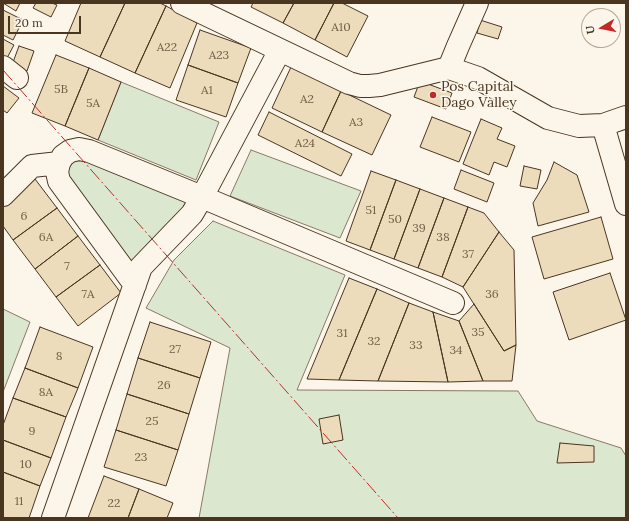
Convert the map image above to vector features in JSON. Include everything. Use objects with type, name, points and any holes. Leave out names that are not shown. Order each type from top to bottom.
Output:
[{"type":"street","points":[[182,3],[349,83],[360,86],[380,85],[449,68],[478,78],[548,118],[579,126],[603,125],[626,117]]},
{"type":"street","points":[[449,68],[477,3]]},
{"type":"street","points":[[53,518],[141,266],[192,214],[280,50]]},
{"type":"street","points":[[603,125],[626,204]]},
{"type":"street","points":[[135,285],[59,181],[57,172],[59,163],[63,156],[70,151],[79,149],[89,151],[453,303]]},
{"type":"street","points":[[3,195],[32,166],[59,163]]},
{"type":"green space","points":[[121,82],[219,122],[196,180],[98,140]]},
{"type":"green space","points":[[251,150],[361,191],[340,238],[230,196]]},
{"type":"green space","points":[[72,154],[197,199],[133,277],[62,165]]},
{"type":"green space","points":[[213,221],[345,275],[297,390],[518,391],[537,421],[621,448],[626,456],[626,518],[199,518],[230,348],[146,308],[174,260]]},
{"type":"green space","points":[[3,309],[30,322],[3,392]]},
{"type":"building","points":[[3,3],[20,3],[16,11]]},
{"type":"building","points":[[36,3],[52,3],[57,5],[51,17],[33,8]]},
{"type":"building","points":[[81,3],[125,3],[100,57],[65,41]]},
{"type":"building","points":[[125,3],[160,3],[166,6],[135,73],[100,57]]},
{"type":"building","points":[[253,3],[294,3],[283,23],[251,7]]},
{"type":"building","points":[[294,3],[334,3],[315,40],[283,23]]},
{"type":"building","points":[[334,3],[342,3],[368,16],[347,57],[315,40]]},
{"type":"building","points":[[166,6],[197,23],[170,88],[135,73]]},
{"type":"building","points":[[3,10],[23,20],[13,40],[3,35]]},
{"type":"building","points":[[480,20],[502,27],[498,39],[477,33]]},
{"type":"building","points":[[200,30],[251,48],[238,83],[188,65]]},
{"type":"building","points":[[3,39],[14,45],[7,58],[3,56]]},
{"type":"building","points":[[19,46],[34,51],[27,71],[12,65]]},
{"type":"building","points":[[56,55],[89,68],[65,126],[32,113]]},
{"type":"building","points":[[188,65],[238,83],[226,117],[176,100]]},
{"type":"building","points":[[291,67],[341,91],[322,132],[272,108]]},
{"type":"building","points":[[89,68],[121,82],[98,140],[65,126]]},
{"type":"building","name":"Pos Capital Dago Valley","points":[[420,81],[452,93],[446,109],[414,97]]},
{"type":"building","points":[[3,86],[19,98],[7,113],[3,110]]},
{"type":"building","points":[[341,91],[391,115],[372,155],[322,132]]},
{"type":"building","points":[[269,112],[352,154],[341,176],[258,135]]},
{"type":"building","points":[[432,117],[471,132],[459,162],[420,147]]},
{"type":"building","points":[[481,119],[502,128],[497,139],[515,146],[507,167],[494,162],[489,175],[463,164]]},
{"type":"building","points":[[554,162],[577,175],[589,212],[538,226],[533,203],[547,180]]},
{"type":"building","points":[[524,166],[541,170],[537,189],[520,186]]},
{"type":"building","points":[[461,170],[494,183],[487,202],[454,189]]},
{"type":"building","points":[[371,171],[396,180],[370,250],[346,241]]},
{"type":"building","points":[[35,179],[57,208],[13,240],[3,226],[3,204]]},
{"type":"building","points":[[396,180],[420,189],[394,259],[370,250]]},
{"type":"building","points":[[420,189],[444,198],[418,268],[394,259]]},
{"type":"building","points":[[444,198],[468,207],[442,277],[418,268]]},
{"type":"building","points":[[468,207],[484,213],[499,232],[463,287],[442,277]]},
{"type":"building","points":[[57,208],[78,236],[35,269],[13,240]]},
{"type":"building","points":[[601,217],[613,259],[544,279],[532,237]]},
{"type":"building","points":[[499,232],[514,250],[516,345],[504,351],[463,287]]},
{"type":"building","points":[[78,236],[100,265],[56,297],[35,269]]},
{"type":"building","points":[[100,265],[121,293],[78,326],[56,297]]},
{"type":"building","points":[[610,273],[626,320],[569,340],[553,292]]},
{"type":"building","points":[[349,278],[377,289],[339,380],[307,379]]},
{"type":"building","points":[[377,289],[409,303],[378,381],[339,380]]},
{"type":"building","points":[[409,303],[433,312],[448,382],[378,381]]},
{"type":"building","points":[[474,304],[504,351],[516,345],[512,381],[483,381],[459,321]]},
{"type":"building","points":[[433,312],[459,321],[483,381],[448,382]]},
{"type":"building","points":[[150,322],[211,342],[200,378],[138,358]]},
{"type":"building","points":[[40,327],[93,347],[78,388],[25,368]]},
{"type":"building","points":[[138,358],[200,378],[189,414],[127,394]]},
{"type":"building","points":[[25,368],[78,388],[66,417],[13,398]]},
{"type":"building","points":[[127,394],[189,414],[178,450],[116,430]]},
{"type":"building","points":[[13,398],[66,417],[51,458],[3,440],[3,425]]},
{"type":"building","points":[[339,415],[343,440],[323,444],[319,419]]},
{"type":"building","points":[[116,430],[178,450],[166,486],[104,467]]},
{"type":"building","points":[[3,440],[51,458],[40,486],[3,472]]},
{"type":"building","points":[[560,443],[594,446],[594,462],[557,463]]},
{"type":"building","points":[[3,472],[40,486],[29,518],[3,518]]},
{"type":"building","points":[[104,476],[139,489],[128,518],[88,518]]},
{"type":"building","points":[[139,489],[173,503],[167,518],[128,518]]},
{"type":"power","points":[[3,70],[398,518]]},
{"type":"place","name":"Pos Capital Dago Valley","points":[[433,95]]}]
